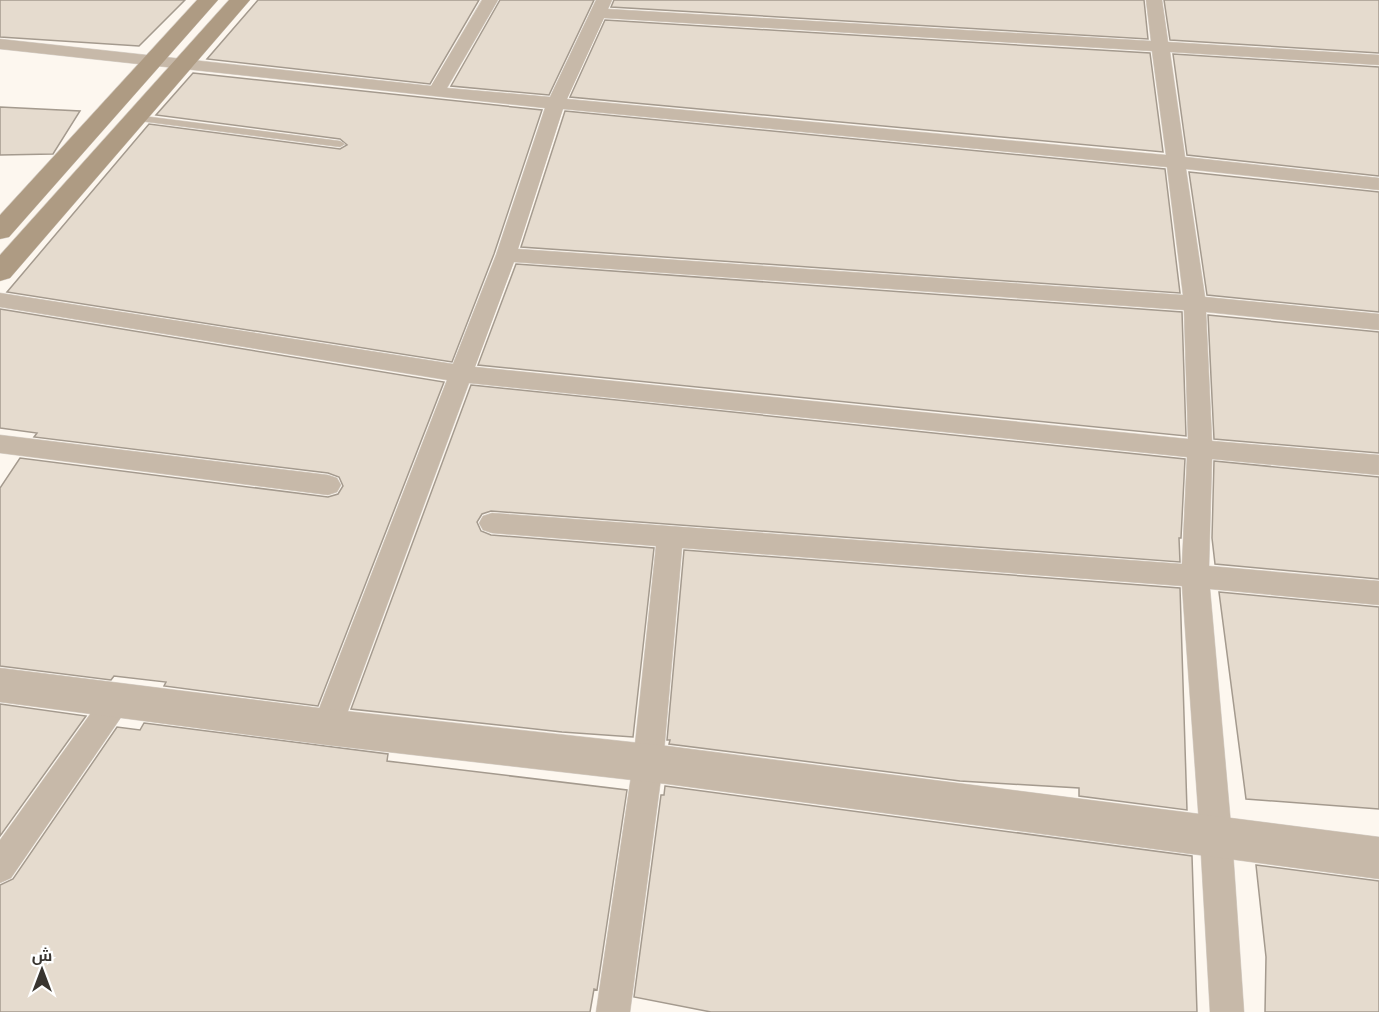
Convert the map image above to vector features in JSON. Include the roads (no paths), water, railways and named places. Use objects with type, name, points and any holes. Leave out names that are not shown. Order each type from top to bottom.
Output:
[{"type":"main road","points":[[0,231],[208,0]]},
{"type":"main road","points":[[0,272],[240,0]]},
{"type":"street","points":[[436,92],[490,0]]},
{"type":"street","points":[[1154,0],[1178,162],[1195,303],[1200,448],[1195,576],[1216,837],[1227,1012]]},
{"type":"street","points":[[327,727],[506,255],[556,103],[601,7],[1379,60]]},
{"type":"street","points":[[0,44],[436,92],[1178,162],[1379,184]]},
{"type":"street","points":[[506,255],[1195,303],[1379,322]]},
{"type":"street","points":[[0,300],[462,374],[1087,439],[1379,465]]},
{"type":"street","points":[[0,444],[328,485]]},
{"type":"street","points":[[492,523],[1195,576],[1379,593]]},
{"type":"street","points":[[613,1012],[648,763],[670,537]]},
{"type":"street","points":[[0,685],[327,727],[648,763],[1379,858]]},
{"type":"street","points":[[0,867],[116,701]]},
{"type":"lane","points":[[135,118],[340,144]]}]
